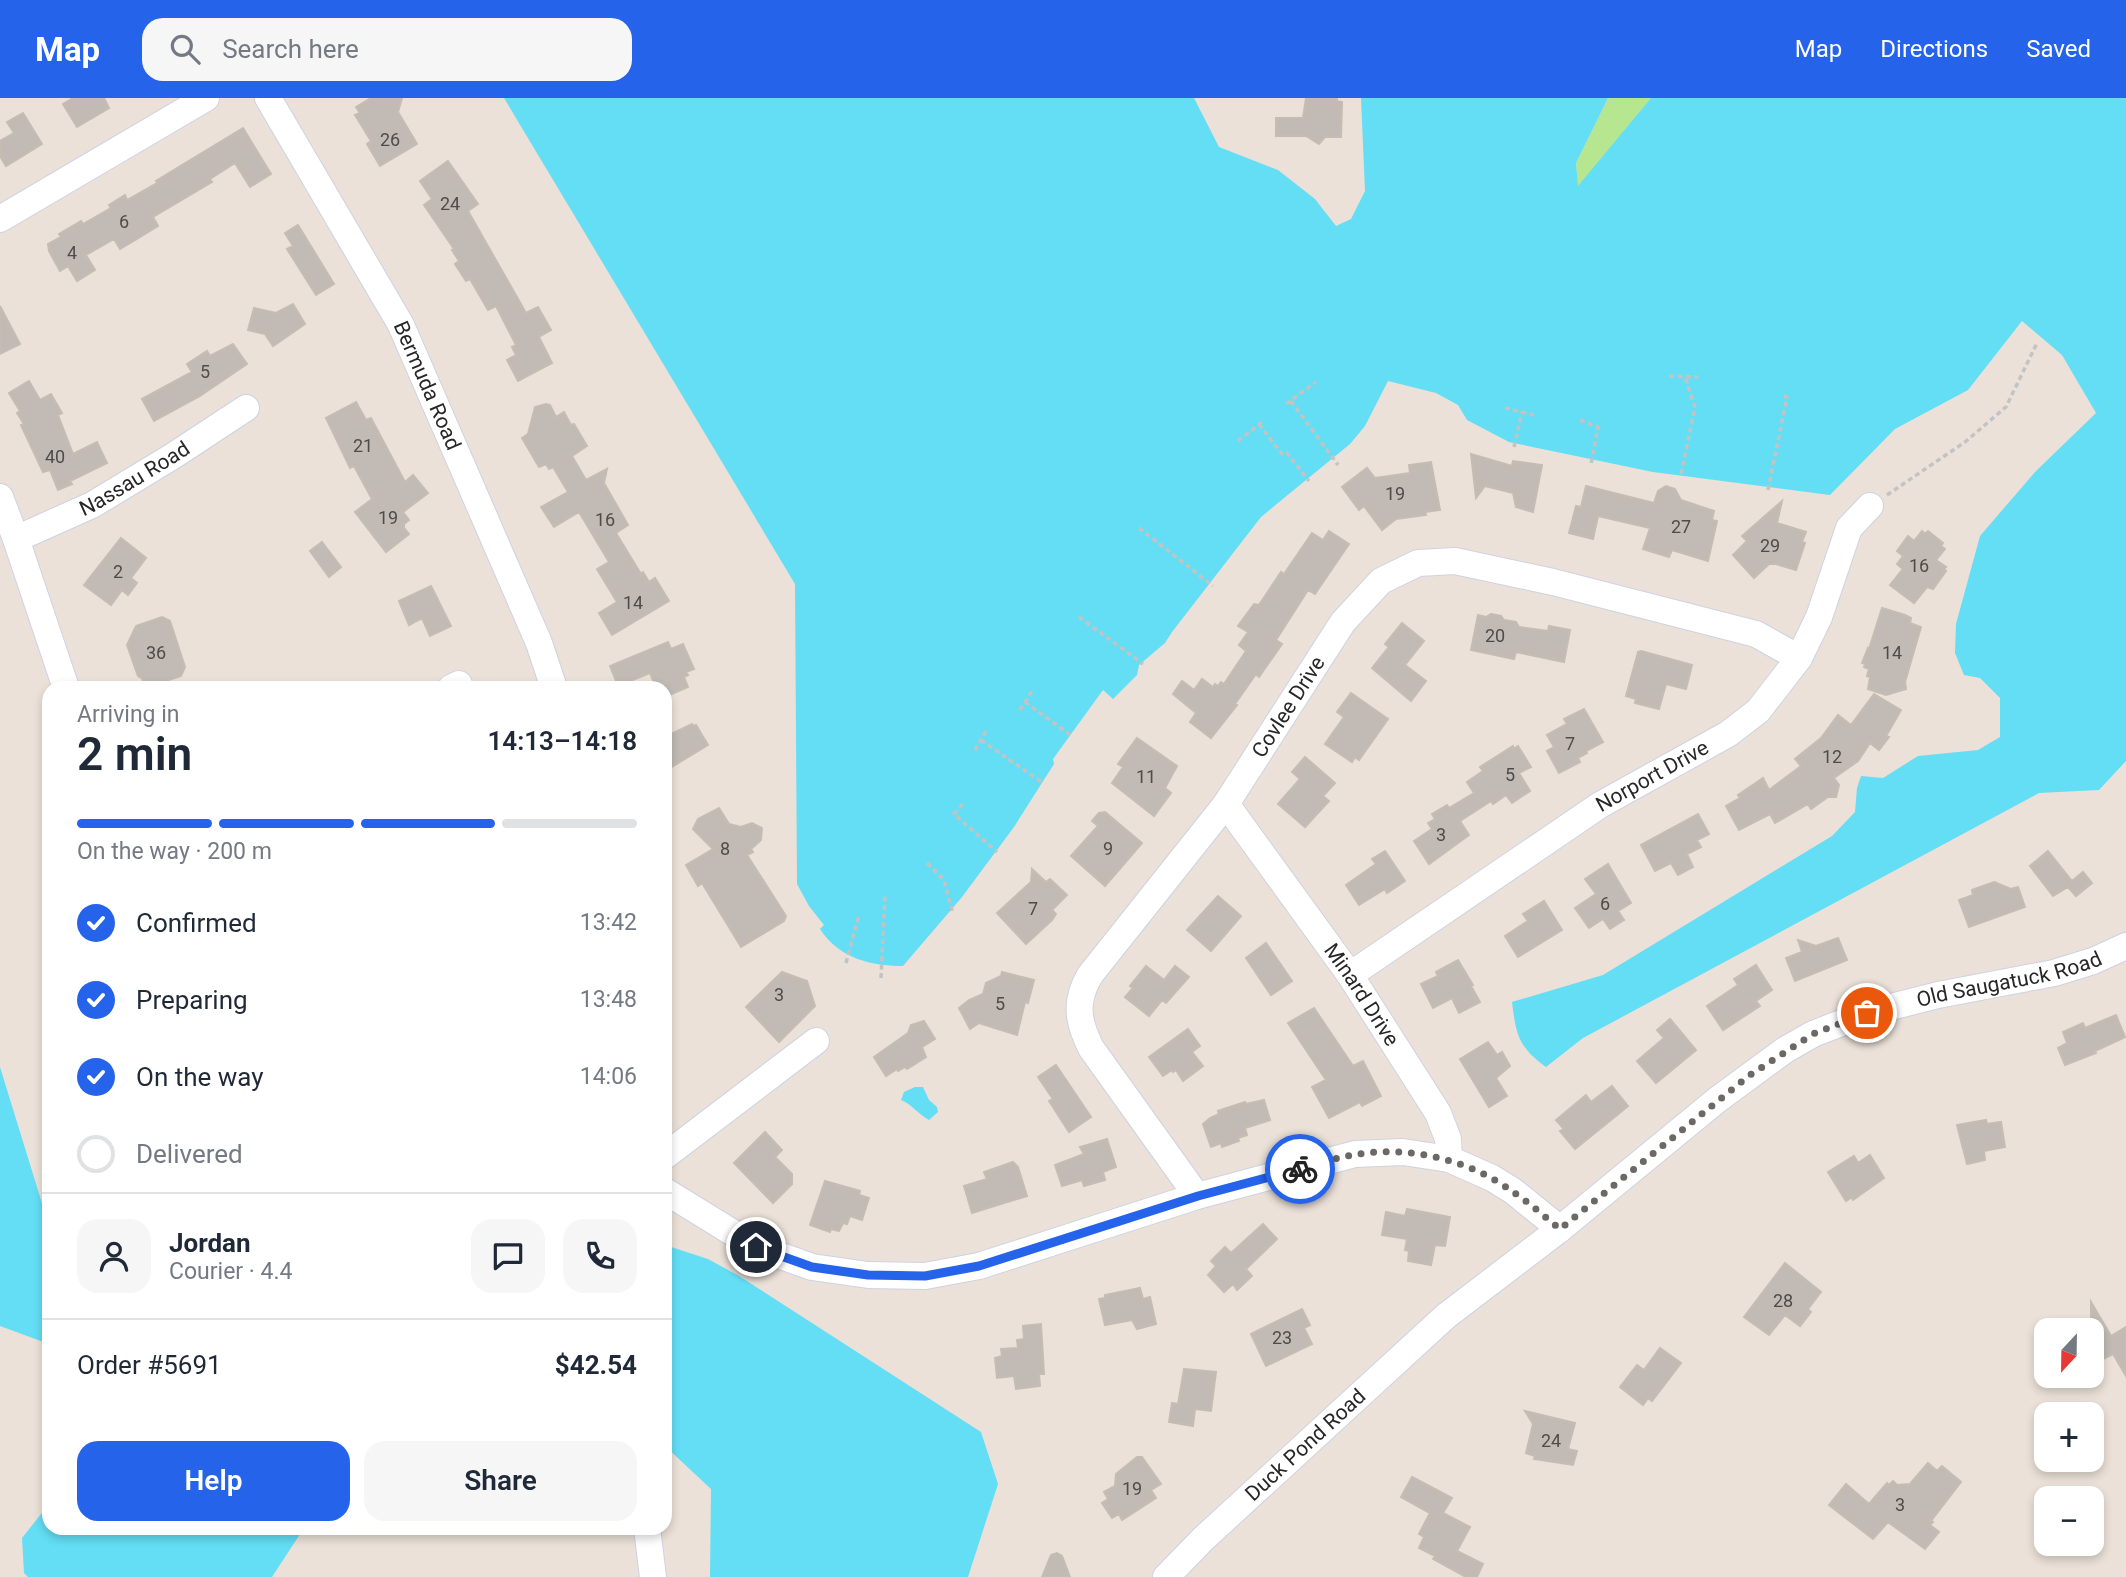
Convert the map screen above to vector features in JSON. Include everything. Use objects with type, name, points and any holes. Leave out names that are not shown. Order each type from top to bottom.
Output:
[{"type":"street","points":[[0,219],[206,98]]},
{"type":"street","name":"Bermuda Road","points":[[268,98],[401,325],[538,643],[552,681]]},
{"type":"street","name":"Nassau Road","points":[[16,539],[92,505],[173,457],[246,408]]},
{"type":"street","points":[[0,498],[64,681]]},
{"type":"street","name":"Norport Drive","points":[[1350,975],[1600,805],[1728,734],[1758,711],[1799,658],[1819,617],[1849,528],[1870,506]]},
{"type":"street","name":"Covlee Drive","points":[[1198,1196],[1091,1048],[1080,1022],[1079,1000],[1090,975],[1226,804],[1343,622],[1381,581],[1418,564],[1455,561],[1567,585],[1756,634],[1799,658]]},
{"type":"street","name":"Minard Drive","points":[[1226,804],[1350,975],[1438,1113],[1448,1139],[1449,1159]]},
{"type":"street","name":"Old Saugatuck Road","points":[[1446,1316],[1560,1229],[1750,1075],[1813,1034],[1867,1013],[1938,995],[2054,973],[2093,961],[2126,946]]},
{"type":"street","points":[[672,1151],[816,1041]]},
{"type":"street","points":[[672,1195],[756,1247],[812,1267],[868,1275],[925,1276],[979,1266],[1198,1196],[1354,1154],[1403,1152],[1449,1159],[1492,1178],[1513,1191],[1560,1229]]},
{"type":"street","name":"Duck Pond Road","points":[[1166,1577],[1203,1539],[1446,1316]]},
{"type":"street","points":[[648,1535],[653,1577]]},
{"type":"path","points":[[1870,506],[1965,442],[2007,407],[2037,343]]},
{"type":"path","points":[[1669,376],[1698,377]]},
{"type":"path","points":[[1681,474],[1695,407],[1685,376]]},
{"type":"path","points":[[1286,404],[1316,382]]},
{"type":"path","points":[[1768,491],[1787,397],[1781,395]]},
{"type":"path","points":[[1292,401],[1338,465]]},
{"type":"path","points":[[1505,408],[1534,415]]},
{"type":"path","points":[[1514,447],[1522,412]]},
{"type":"path","points":[[1580,420],[1598,427],[1591,464]]},
{"type":"path","points":[[1238,441],[1260,423],[1282,454],[1286,452],[1309,481]]},
{"type":"path","points":[[1139,528],[1213,586]]},
{"type":"path","points":[[1079,617],[1143,664]]},
{"type":"path","points":[[1020,710],[1032,691]]},
{"type":"path","points":[[1025,702],[1073,737]]},
{"type":"path","points":[[975,750],[986,731]]},
{"type":"path","points":[[981,740],[1043,783]]},
{"type":"path","points":[[963,804],[954,814],[997,852]]},
{"type":"path","points":[[927,863],[944,880],[953,914]]},
{"type":"path","points":[[881,978],[886,894]]},
{"type":"path","points":[[846,962],[859,915]]},
{"type":"green space","points":[[1608,98],[1651,98],[1578,188],[1576,163]]},
{"type":"water","points":[[504,98],[1194,98],[1219,147],[1278,170],[1315,199],[1336,226],[1351,219],[1365,191],[1361,98],[1608,98],[1576,163],[1578,186],[1651,98],[2126,98],[2126,761],[2099,790],[2039,793],[1583,1038],[1546,1067],[1529,1053],[1520,1039],[1512,1002],[1603,975],[1832,836],[1855,812],[1861,776],[1883,778],[1918,756],[1978,750],[2000,737],[2000,698],[1980,678],[1964,675],[1955,653],[1956,624],[1980,536],[2035,472],[2096,413],[2062,355],[2022,321],[1968,390],[1895,429],[1830,495],[1653,472],[1509,442],[1467,420],[1458,405],[1436,393],[1388,381],[1365,426],[1350,444],[1261,517],[1165,643],[1139,665],[1137,675],[1113,699],[1103,690],[1053,759],[1054,764],[1014,827],[962,897],[903,966],[856,958],[836,947],[820,929],[824,925],[797,884],[795,584]]},
{"type":"water","points":[[0,1067],[42,1203],[42,1341],[0,1326]]},
{"type":"water","points":[[923,1087],[929,1100],[937,1107],[938,1112],[929,1120],[901,1100],[904,1092]]},
{"type":"water","points":[[672,1247],[708,1259],[739,1276],[981,1432],[998,1484],[968,1577],[710,1577],[711,1489],[672,1453]]},
{"type":"water","points":[[42,1513],[42,1535],[299,1535],[272,1577],[28,1577],[24,1573],[22,1538]]},
{"type":"building","points":[[73,98],[104,98],[109,108],[77,127],[63,104]]},
{"type":"building","points":[[371,98],[402,98],[398,112],[417,144],[380,166],[367,144],[371,141],[355,115],[360,113],[356,107]]},
{"type":"building","points":[[1306,98],[1337,98],[1337,101],[1342,102],[1341,137],[1325,137],[1319,144],[1306,136],[1276,136],[1276,118],[1303,118]]},
{"type":"building","points":[[23,113],[42,144],[6,166],[0,156],[0,141],[14,133],[7,122]]},
{"type":"building","points":[[243,128],[271,174],[250,187],[235,163],[210,179],[212,182],[153,217],[158,226],[137,239],[120,249],[114,239],[86,255],[95,270],[77,281],[68,266],[60,271],[48,244],[61,237],[59,234],[111,208],[109,205],[125,195],[127,200],[157,183],[156,181]]},
{"type":"building","points":[[448,161],[478,204],[468,211],[526,313],[538,307],[551,330],[539,337],[552,363],[518,381],[507,360],[516,355],[512,347],[516,345],[496,306],[488,310],[470,279],[466,281],[455,264],[459,261],[452,250],[454,249],[424,205],[432,199],[420,181]]},
{"type":"building","points":[[298,225],[334,284],[316,295],[287,249],[293,246],[285,233]]},
{"type":"building","points":[[293,304],[305,324],[273,346],[265,334],[248,330],[254,308],[276,313]]},
{"type":"building","points":[[0,306],[20,344],[0,354]]},
{"type":"building","points":[[233,344],[247,364],[200,396],[154,421],[142,399],[192,372],[187,364],[207,351],[210,356]]},
{"type":"building","points":[[29,381],[40,400],[51,394],[62,413],[58,415],[73,454],[97,442],[107,463],[58,490],[50,470],[43,472],[21,425],[24,424],[17,413],[20,411],[9,393]]},
{"type":"building","points":[[356,402],[366,420],[371,418],[405,482],[413,475],[428,493],[403,512],[409,520],[404,524],[404,528],[409,534],[386,552],[355,512],[372,499],[354,466],[350,468],[326,418]]},
{"type":"building","points":[[550,405],[556,417],[564,412],[587,446],[572,456],[586,480],[607,469],[604,483],[628,525],[616,533],[641,574],[643,572],[649,582],[655,578],[669,601],[612,635],[599,613],[617,602],[597,569],[609,562],[579,512],[554,527],[541,507],[568,492],[553,467],[549,469],[546,464],[539,467],[522,438],[528,434],[535,407]]},
{"type":"building","points":[[1471,454],[1512,466],[1513,461],[1542,465],[1533,512],[1516,507],[1513,493],[1485,486],[1476,498]]},
{"type":"building","points":[[1431,462],[1440,510],[1396,519],[1382,530],[1364,506],[1359,510],[1342,487],[1367,468],[1375,478],[1410,473],[1409,465]]},
{"type":"building","points":[[1586,486],[1654,503],[1658,491],[1666,486],[1675,489],[1681,500],[1714,511],[1712,520],[1717,521],[1708,561],[1672,550],[1669,557],[1643,549],[1650,528],[1598,516],[1593,539],[1569,533],[1576,506],[1581,507]]},
{"type":"building","points":[[1782,501],[1777,523],[1806,532],[1796,570],[1769,564],[1754,578],[1733,555],[1747,541],[1742,536]]},
{"type":"building","points":[[1329,531],[1349,544],[1315,594],[1308,590],[1276,640],[1282,644],[1259,677],[1256,674],[1235,704],[1237,705],[1211,738],[1190,722],[1196,713],[1173,694],[1182,681],[1194,690],[1202,679],[1213,687],[1221,682],[1224,684],[1246,651],[1239,645],[1248,632],[1238,626],[1254,604],[1259,605],[1281,572],[1284,574],[1312,533],[1323,540]]},
{"type":"building","points":[[1922,531],[1925,534],[1928,531],[1943,543],[1941,546],[1945,549],[1936,560],[1946,567],[1946,571],[1933,589],[1927,587],[1914,603],[1890,585],[1903,569],[1897,564],[1903,556],[1897,551],[1908,536],[1914,541]]},
{"type":"building","points":[[121,538],[146,558],[131,578],[137,583],[128,595],[122,590],[111,605],[84,585]]},
{"type":"building","points":[[322,542],[341,567],[329,577],[310,551]]},
{"type":"building","points":[[431,586],[451,626],[430,636],[422,618],[409,625],[399,601]]},
{"type":"building","points":[[1882,608],[1905,615],[1911,618],[1910,623],[1921,627],[1905,682],[1906,689],[1886,695],[1868,689],[1869,669],[1862,663]]},
{"type":"building","points":[[1491,614],[1516,622],[1519,627],[1548,631],[1549,626],[1570,630],[1564,662],[1516,652],[1514,659],[1471,650],[1478,615],[1486,617]]},
{"type":"building","points":[[162,617],[170,621],[185,667],[181,676],[166,681],[143,681],[138,676],[127,645],[136,626]]},
{"type":"building","points":[[1402,623],[1424,641],[1405,665],[1426,681],[1411,701],[1372,668],[1389,647],[1385,644]]},
{"type":"building","points":[[668,642],[671,649],[683,644],[694,669],[686,672],[688,675],[684,677],[688,687],[672,694],[672,681],[653,681],[650,673],[630,681],[616,681],[610,666]]},
{"type":"building","points":[[1638,652],[1692,665],[1686,689],[1666,684],[1659,709],[1635,703],[1636,699],[1626,696]]},
{"type":"building","points":[[1351,693],[1388,719],[1359,760],[1355,757],[1352,762],[1325,744],[1344,717],[1337,712]]},
{"type":"building","points":[[1874,694],[1901,710],[1886,736],[1889,737],[1879,750],[1870,743],[1858,761],[1834,778],[1839,785],[1836,797],[1828,797],[1811,809],[1808,804],[1775,823],[1770,814],[1739,830],[1726,806],[1763,778],[1769,790],[1801,766],[1795,759],[1821,738],[1838,715],[1851,725]]},
{"type":"building","points":[[1584,709],[1603,742],[1586,751],[1587,753],[1578,758],[1580,762],[1559,773],[1547,751],[1554,747],[1547,735],[1567,724],[1564,719]]},
{"type":"building","points":[[692,724],[696,725],[708,745],[672,767],[672,734]]},
{"type":"building","points":[[1137,738],[1177,766],[1165,788],[1171,793],[1154,816],[1112,783],[1123,767],[1118,764]]},
{"type":"building","points":[[1513,746],[1514,749],[1518,746],[1531,767],[1519,773],[1530,791],[1512,803],[1506,795],[1493,804],[1491,801],[1460,821],[1469,835],[1429,864],[1414,841],[1432,829],[1428,823],[1435,819],[1432,814],[1447,805],[1449,808],[1474,793],[1467,782],[1483,771],[1480,767]]},
{"type":"building","points":[[1305,757],[1335,783],[1323,796],[1329,801],[1305,827],[1278,804],[1300,779],[1292,772]]},
{"type":"building","points":[[719,808],[729,824],[741,827],[752,823],[762,828],[761,840],[751,849],[753,852],[747,855],[786,916],[784,921],[741,947],[702,883],[698,886],[686,865],[713,849],[693,829],[698,819]]},
{"type":"building","points":[[1105,812],[1142,843],[1105,886],[1071,856],[1098,826],[1092,821],[1099,813]]},
{"type":"building","points":[[1698,814],[1709,834],[1697,840],[1701,847],[1687,854],[1693,867],[1678,875],[1671,863],[1655,871],[1641,845]]},
{"type":"building","points":[[1385,851],[1405,881],[1387,893],[1385,889],[1359,905],[1346,885],[1376,864],[1372,859]]},
{"type":"building","points":[[2048,851],[2072,881],[2083,872],[2092,883],[2076,896],[2068,887],[2053,896],[2030,866]]},
{"type":"building","points":[[1608,864],[1631,903],[1618,911],[1624,920],[1610,929],[1603,919],[1589,928],[1575,908],[1596,894],[1585,879]]},
{"type":"building","points":[[1032,869],[1046,882],[1050,879],[1067,895],[1052,910],[1056,914],[1052,920],[1026,944],[997,913],[1031,882]]},
{"type":"building","points":[[1994,882],[2011,889],[2018,887],[2025,907],[1969,927],[1959,900],[1973,895],[1972,890]]},
{"type":"building","points":[[1218,896],[1241,916],[1211,951],[1187,930]]},
{"type":"building","points":[[1544,901],[1562,930],[1518,957],[1505,936],[1528,921],[1523,914]]},
{"type":"building","points":[[1838,938],[1847,960],[1795,981],[1786,958],[1802,952],[1798,940],[1816,946]]},
{"type":"building","points":[[1266,943],[1292,981],[1271,995],[1246,958]]},
{"type":"building","points":[[1458,960],[1480,1002],[1459,1013],[1452,998],[1433,1008],[1421,984],[1438,976],[1436,972]]},
{"type":"building","points":[[1756,965],[1772,990],[1756,1001],[1760,1006],[1723,1030],[1707,1006],[1738,985],[1734,979]]},
{"type":"building","points":[[1146,966],[1164,980],[1175,966],[1189,977],[1166,1003],[1162,1000],[1149,1016],[1125,997]]},
{"type":"building","points":[[782,972],[807,981],[815,1006],[779,1042],[746,1007]]},
{"type":"building","points":[[1002,972],[1034,980],[1028,1003],[1025,1002],[1017,1035],[979,1023],[970,1029],[959,1008],[983,994],[986,983],[1001,976]]},
{"type":"building","points":[[1314,1008],[1353,1066],[1363,1061],[1381,1096],[1362,1106],[1360,1102],[1329,1118],[1312,1087],[1326,1080],[1288,1023]]},
{"type":"building","points":[[2116,1015],[2125,1037],[2095,1051],[2096,1053],[2065,1065],[2058,1048],[2067,1043],[2063,1032],[2083,1023],[2085,1028]]},
{"type":"building","points":[[1670,1019],[1696,1050],[1656,1083],[1637,1061],[1664,1038],[1657,1030]]},
{"type":"building","points":[[924,1021],[935,1039],[922,1047],[926,1057],[907,1069],[897,1069],[886,1076],[874,1057],[908,1033],[911,1025]]},
{"type":"building","points":[[1188,1029],[1200,1046],[1192,1052],[1203,1066],[1183,1081],[1176,1070],[1163,1076],[1149,1057]]},
{"type":"building","points":[[1488,1042],[1497,1055],[1502,1052],[1510,1066],[1496,1078],[1507,1096],[1489,1107],[1460,1059]]},
{"type":"building","points":[[1056,1065],[1091,1117],[1069,1132],[1049,1101],[1053,1099],[1038,1077]]},
{"type":"building","points":[[1612,1086],[1628,1106],[1575,1149],[1560,1131],[1564,1129],[1556,1120],[1586,1095],[1591,1102]]},
{"type":"building","points":[[1264,1100],[1270,1120],[1245,1128],[1247,1135],[1238,1138],[1239,1141],[1222,1147],[1221,1143],[1211,1147],[1203,1124],[1219,1114],[1218,1111],[1245,1102]]},
{"type":"building","points":[[1986,1120],[1987,1124],[2001,1122],[2005,1147],[1984,1151],[1985,1160],[1967,1164],[1957,1125]]},
{"type":"building","points":[[765,1132],[782,1150],[775,1157],[792,1174],[792,1184],[773,1203],[734,1163]]},
{"type":"building","points":[[1107,1139],[1116,1167],[1103,1172],[1105,1180],[1084,1186],[1082,1180],[1062,1186],[1055,1165],[1084,1154],[1080,1147]]},
{"type":"building","points":[[1870,1155],[1884,1178],[1853,1200],[1852,1197],[1846,1201],[1828,1172],[1854,1156],[1858,1163]]},
{"type":"building","points":[[1013,1162],[1018,1167],[1027,1196],[972,1213],[964,1186],[987,1179],[984,1172]]},
{"type":"building","points":[[825,1181],[860,1191],[859,1195],[869,1198],[862,1220],[850,1216],[847,1224],[843,1223],[839,1231],[831,1229],[830,1232],[810,1225]]},
{"type":"building","points":[[1407,1209],[1450,1217],[1445,1246],[1435,1245],[1431,1265],[1408,1261],[1409,1251],[1405,1250],[1407,1239],[1382,1235],[1386,1212],[1405,1216]]},
{"type":"building","points":[[1263,1224],[1277,1239],[1246,1269],[1252,1276],[1237,1290],[1233,1284],[1224,1292],[1208,1275],[1216,1266],[1211,1261],[1225,1247],[1231,1253]]},
{"type":"building","points":[[1785,1263],[1821,1292],[1808,1309],[1811,1312],[1800,1326],[1785,1315],[1769,1335],[1744,1317]]},
{"type":"building","points":[[1140,1288],[1143,1299],[1150,1297],[1156,1324],[1137,1329],[1132,1320],[1105,1325],[1099,1299],[1105,1298],[1105,1295]]},
{"type":"building","points":[[2091,1302],[2100,1318],[2091,1318]]},
{"type":"building","points":[[1302,1309],[1310,1325],[1304,1328],[1312,1344],[1266,1366],[1251,1334]]},
{"type":"building","points":[[1041,1324],[1044,1374],[1039,1374],[1040,1386],[1016,1389],[1014,1376],[997,1378],[995,1358],[1002,1356],[1001,1349],[1018,1348],[1017,1340],[1024,1339],[1023,1326]]},
{"type":"building","points":[[2104,1324],[2111,1336],[2126,1327],[2126,1376],[2113,1354],[2104,1358]]},
{"type":"building","points":[[1660,1348],[1681,1363],[1652,1401],[1648,1398],[1643,1405],[1620,1387],[1637,1365],[1644,1370]]},
{"type":"building","points":[[1184,1369],[1216,1372],[1211,1411],[1195,1409],[1193,1426],[1169,1422],[1172,1403],[1178,1404]]},
{"type":"building","points":[[1525,1411],[1575,1423],[1568,1449],[1577,1451],[1573,1465],[1534,1459],[1535,1456],[1526,1453],[1533,1424]]},
{"type":"building","points":[[1137,1457],[1142,1457],[1161,1484],[1151,1490],[1156,1498],[1122,1520],[1119,1514],[1112,1518],[1102,1503],[1108,1499],[1104,1492],[1115,1486],[1116,1474]]},
{"type":"building","points":[[1928,1463],[1937,1471],[1942,1466],[1961,1482],[1931,1521],[1933,1522],[1930,1525],[1939,1532],[1925,1549],[1888,1522],[1873,1539],[1829,1505],[1846,1484],[1869,1504],[1887,1483],[1889,1485],[1893,1481],[1897,1485],[1910,1484]]},
{"type":"building","points":[[1412,1477],[1452,1498],[1443,1513],[1470,1527],[1457,1551],[1483,1564],[1477,1577],[1466,1577],[1419,1548],[1424,1537],[1419,1534],[1430,1513],[1401,1497]]},
{"type":"building","points":[[1057,1553],[1062,1556],[1070,1577],[1042,1577],[1051,1555]]},
{"type":"way so far","points":[[1300,1169],[1354,1154],[1403,1152],[1449,1159],[1492,1178],[1513,1191],[1560,1229],[1717,1100],[1785,1050],[1813,1034],[1867,1013]]},
{"type":"route","points":[[756,1247],[812,1267],[868,1275],[925,1276],[979,1266],[1198,1196],[1300,1169]]}]
